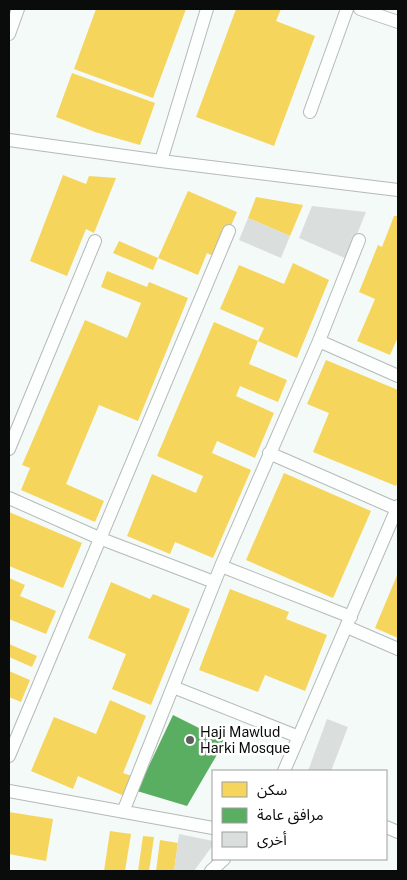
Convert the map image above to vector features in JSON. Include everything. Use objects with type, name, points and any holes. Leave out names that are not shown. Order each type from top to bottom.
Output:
[{"type":"street","points":[[9,34],[18,9]]},
{"type":"street","points":[[161,161],[207,9]]},
{"type":"street","points":[[310,112],[347,9]]},
{"type":"street","points":[[364,9],[398,22]]},
{"type":"street","points":[[9,140],[398,190]]},
{"type":"street","points":[[9,756],[229,231]]},
{"type":"street","points":[[123,812],[214,582],[319,341],[359,240]]},
{"type":"street","points":[[9,449],[95,241]]},
{"type":"street","points":[[319,341],[398,376]]},
{"type":"street","points":[[269,453],[398,507],[284,770]]},
{"type":"street","points":[[9,498],[100,538],[214,582]]},
{"type":"street","points":[[221,566],[349,622],[398,649]]},
{"type":"street","points":[[173,687],[299,737]]},
{"type":"street","points":[[9,791],[212,828]]},
{"type":"street","points":[[211,871],[223,860]]},
{"type":"building: سكن","points":[[96,9],[186,9],[153,98],[74,69]]},
{"type":"building: سكن","points":[[236,9],[281,9],[276,21],[315,36],[274,146],[196,117]]},
{"type":"building: سكن","points":[[72,73],[155,103],[140,145],[95,132],[56,117]]},
{"type":"building: سكن","points":[[63,175],[86,184],[89,176],[116,178],[94,233],[86,229],[67,276],[30,261]]},
{"type":"building: سكن","points":[[188,191],[237,212],[217,258],[207,253],[198,275],[158,258]]},
{"type":"building: سكن","points":[[256,197],[303,205],[290,236],[248,218]]},
{"type":"building: سكن","points":[[394,216],[398,216],[398,337],[390,355],[357,341],[375,299],[359,292],[378,245],[382,247]]},
{"type":"building: سكن","points":[[119,241],[158,258],[153,270],[113,253]]},
{"type":"building: سكن","points":[[293,263],[329,280],[297,358],[258,341],[264,328],[220,309],[239,265],[284,284]]},
{"type":"building: سكن","points":[[107,271],[147,287],[149,282],[188,298],[138,421],[99,405],[66,484],[104,501],[95,522],[21,490],[30,468],[22,465],[85,320],[127,338],[141,303],[101,287]]},
{"type":"building: سكن","points":[[214,322],[258,341],[249,364],[287,380],[278,402],[240,386],[236,396],[274,413],[255,458],[217,441],[212,453],[251,470],[213,558],[175,542],[170,554],[127,536],[152,474],[196,493],[203,476],[157,456]]},
{"type":"building: سكن","points":[[326,360],[398,390],[398,480],[396,486],[313,452],[329,413],[307,404]]},
{"type":"building: سكن","points":[[284,473],[371,511],[333,598],[246,560]]},
{"type":"building: سكن","points":[[9,512],[82,543],[63,588],[9,566]]},
{"type":"building: سكن","points":[[398,573],[398,638],[375,628]]},
{"type":"building: سكن","points":[[9,578],[25,585],[20,596],[56,611],[46,634],[9,619]]},
{"type":"building: سكن","points":[[111,582],[150,599],[153,594],[190,609],[151,705],[112,689],[126,654],[88,638]]},
{"type":"building: سكن","points":[[230,589],[289,612],[286,619],[327,635],[305,691],[265,675],[258,692],[199,670]]},
{"type":"building: سكن","points":[[9,644],[37,656],[32,667],[9,657]]},
{"type":"building: سكن","points":[[9,671],[30,680],[21,702],[9,697]]},
{"type":"building: سكن","points":[[110,700],[146,716],[123,773],[132,776],[124,796],[78,776],[73,789],[31,771],[54,717],[96,734]]},
{"type":"building: سكن","points":[[9,812],[53,819],[46,861],[9,854]]},
{"type":"building: سكن","points":[[110,831],[131,834],[125,871],[104,871]]},
{"type":"building: سكن","points":[[143,836],[154,837],[149,871],[138,871]]},
{"type":"building: سكن","points":[[160,840],[178,843],[174,871],[156,871]]},
{"type":"building: مرافق عامة","points":[[173,715],[225,741],[187,806],[137,791]]},
{"type":"building: أخرى","points":[[312,206],[366,212],[347,259],[299,238]]},
{"type":"building: أخرى","points":[[248,218],[290,236],[281,258],[239,240]]},
{"type":"building: أخرى","points":[[327,719],[348,727],[331,770],[308,770]]},
{"type":"building: أخرى","points":[[179,834],[212,841],[212,846],[194,871],[174,871]]},
{"type":"place","name":"Haji Mawlud Harki Mosque","points":[[190,740]]}]
